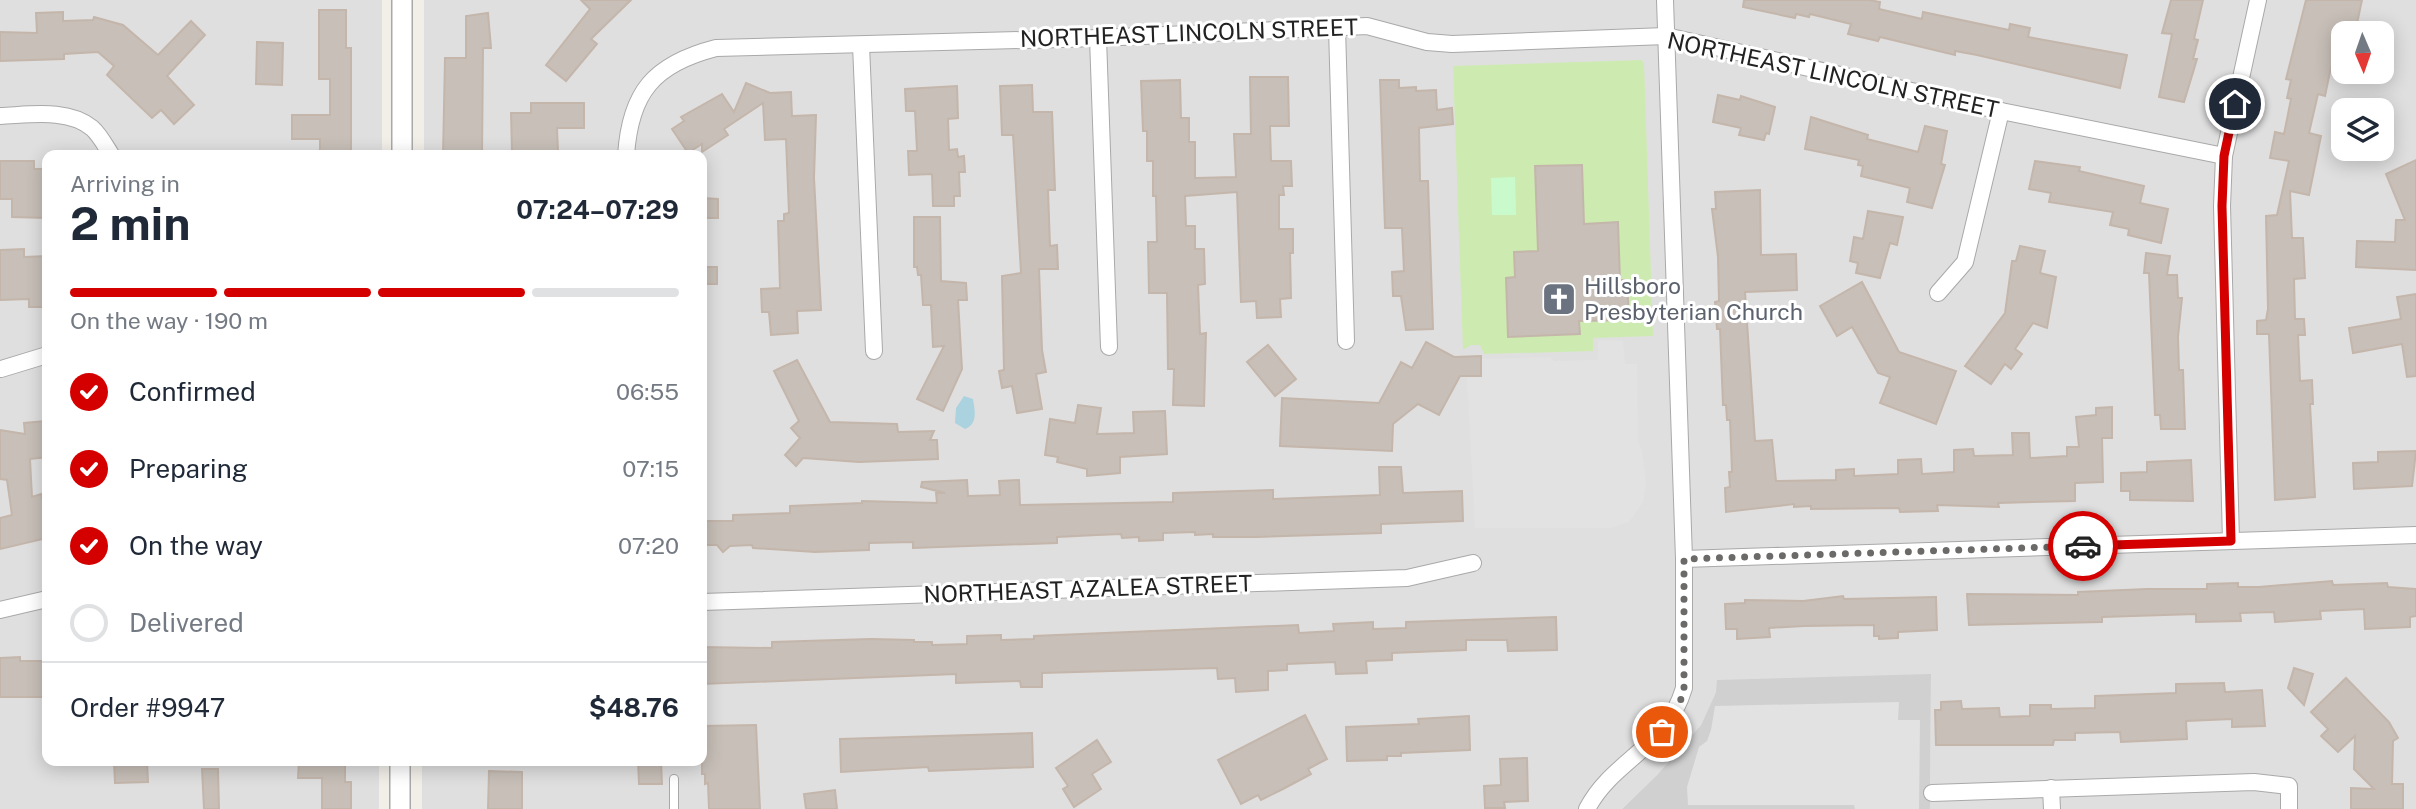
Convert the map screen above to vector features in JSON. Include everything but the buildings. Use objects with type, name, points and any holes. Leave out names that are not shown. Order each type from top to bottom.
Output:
[{"type":"street","points":[[402,0],[402,150]]},
{"type":"street","points":[[1587,809],[1607,781],[1662,732],[1679,706],[1686,664],[1665,0]]},
{"type":"street","points":[[2231,541],[2222,206],[2224,156],[2258,0]]},
{"type":"street","name":"NORTHEAST LINCOLN STREET","points":[[627,150],[634,106],[652,81],[684,56],[716,48],[1098,38],[1367,26],[1427,42],[1452,44],[1666,36],[2001,111],[2224,156]]},
{"type":"street","points":[[1337,28],[1346,341]]},
{"type":"street","points":[[1098,38],[1109,347]]},
{"type":"street","points":[[861,44],[874,351]]},
{"type":"street","points":[[1938,293],[1965,262],[2001,111]]},
{"type":"street","points":[[0,116],[44,114],[70,117],[93,129],[108,150]]},
{"type":"street","points":[[1,369],[42,357]]},
{"type":"street","points":[[1684,559],[2416,536]]},
{"type":"street","name":"NORTHEAST AZALEA STREET","points":[[707,602],[1407,578],[1473,563]]},
{"type":"street","points":[[0,610],[42,600]]},
{"type":"street","points":[[400,766],[400,809]]},
{"type":"street","points":[[1932,793],[2254,782],[2289,786],[2289,809]]},
{"type":"street","points":[[2051,788],[2052,809]]},
{"type":"lane","points":[[674,779],[674,809]]},
{"type":"shaded area","points":[[0,0],[382,0],[382,150],[42,150],[42,766],[379,766],[379,809],[0,809]]},
{"type":"shaded area","points":[[424,0],[2416,0],[2416,809],[1930,809],[1931,675],[1716,692],[1701,725],[1657,775],[1622,809],[422,809],[422,766],[707,766],[707,150],[424,150]]},
{"type":"shaded area","points":[[1598,340],[1623,341],[1625,364],[1637,364],[1638,442],[1642,450],[1646,482],[1643,502],[1629,522],[1611,528],[1475,528],[1467,378],[1481,377],[1481,359],[1550,357],[1554,361],[1598,360]]},
{"type":"shaded area","points":[[1931,674],[1930,809],[1622,809],[1657,775],[1701,725],[1716,692],[1717,680]]},
{"type":"shaded area","points":[[1899,702],[1898,720],[1920,720],[1919,809],[1855,809],[1854,805],[1688,805],[1687,787],[1699,747],[1707,741],[1711,730],[1715,706]]},
{"type":"green space","points":[[1641,60],[1644,63],[1653,336],[1593,338],[1593,351],[1484,354],[1480,345],[1471,345],[1463,350],[1453,66]]},
{"type":"green space","points":[[1515,177],[1516,215],[1492,215],[1491,178]]},
{"type":"water","points":[[964,396],[973,399],[975,412],[972,424],[965,429],[955,423],[956,408]]},
{"type":"way so far","points":[[1662,732],[1679,706],[1684,688],[1684,559],[2083,546]]},
{"type":"place","name":"Hillsboro Presbyterian Church","points":[[1559,299]]},
{"type":"route","points":[[2083,546],[2231,541],[2222,206],[2224,156],[2235,104]]}]
